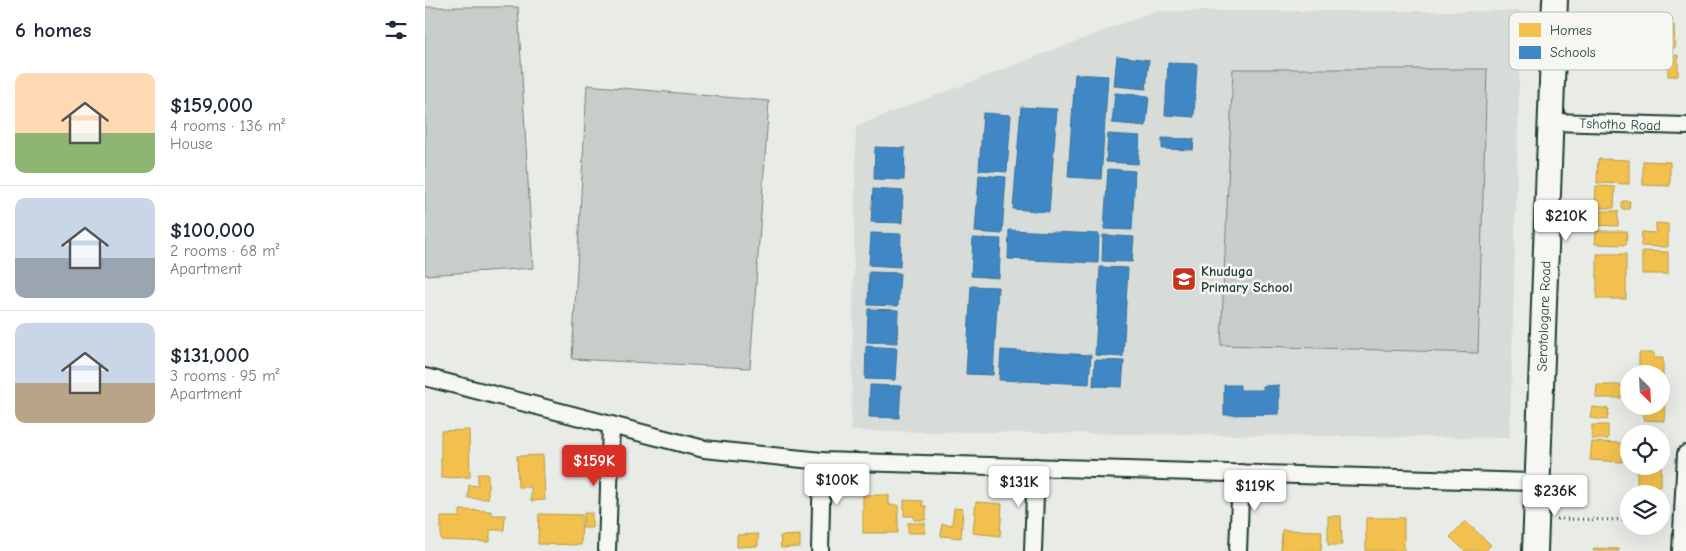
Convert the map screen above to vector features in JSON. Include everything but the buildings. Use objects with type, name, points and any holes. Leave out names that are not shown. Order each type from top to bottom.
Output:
[{"type":"street","name":"Serotologare Road","points":[[1535,551],[1536,482],[1553,70]]},
{"type":"street","name":"Tshotho Road","points":[[1552,122],[1686,126]]},
{"type":"street","points":[[425,377],[651,437],[704,449],[822,461],[1536,482]]},
{"type":"street","points":[[607,551],[611,425]]},
{"type":"street","points":[[1681,551],[1686,454]]},
{"type":"street","points":[[821,551],[822,461]]},
{"type":"street","points":[[1033,551],[1037,467]]},
{"type":"street","points":[[1238,551],[1241,472]]},
{"type":"path","points":[[1536,518],[1620,520]]},
{"type":"shaded area","points":[[425,7],[518,7],[533,268],[425,275]]},
{"type":"shaded area","name":"Khuduga Primary School","points":[[1155,11],[1521,11],[1509,12],[1509,70],[1519,70],[1510,438],[851,431],[856,126]]},
{"type":"shaded area","points":[[1233,69],[1487,69],[1478,353],[1221,345]]},
{"type":"shaded area","points":[[587,85],[769,101],[750,368],[572,359]]},
{"type":"place","name":"Khuduga Primary School","points":[[1184,279]]}]
